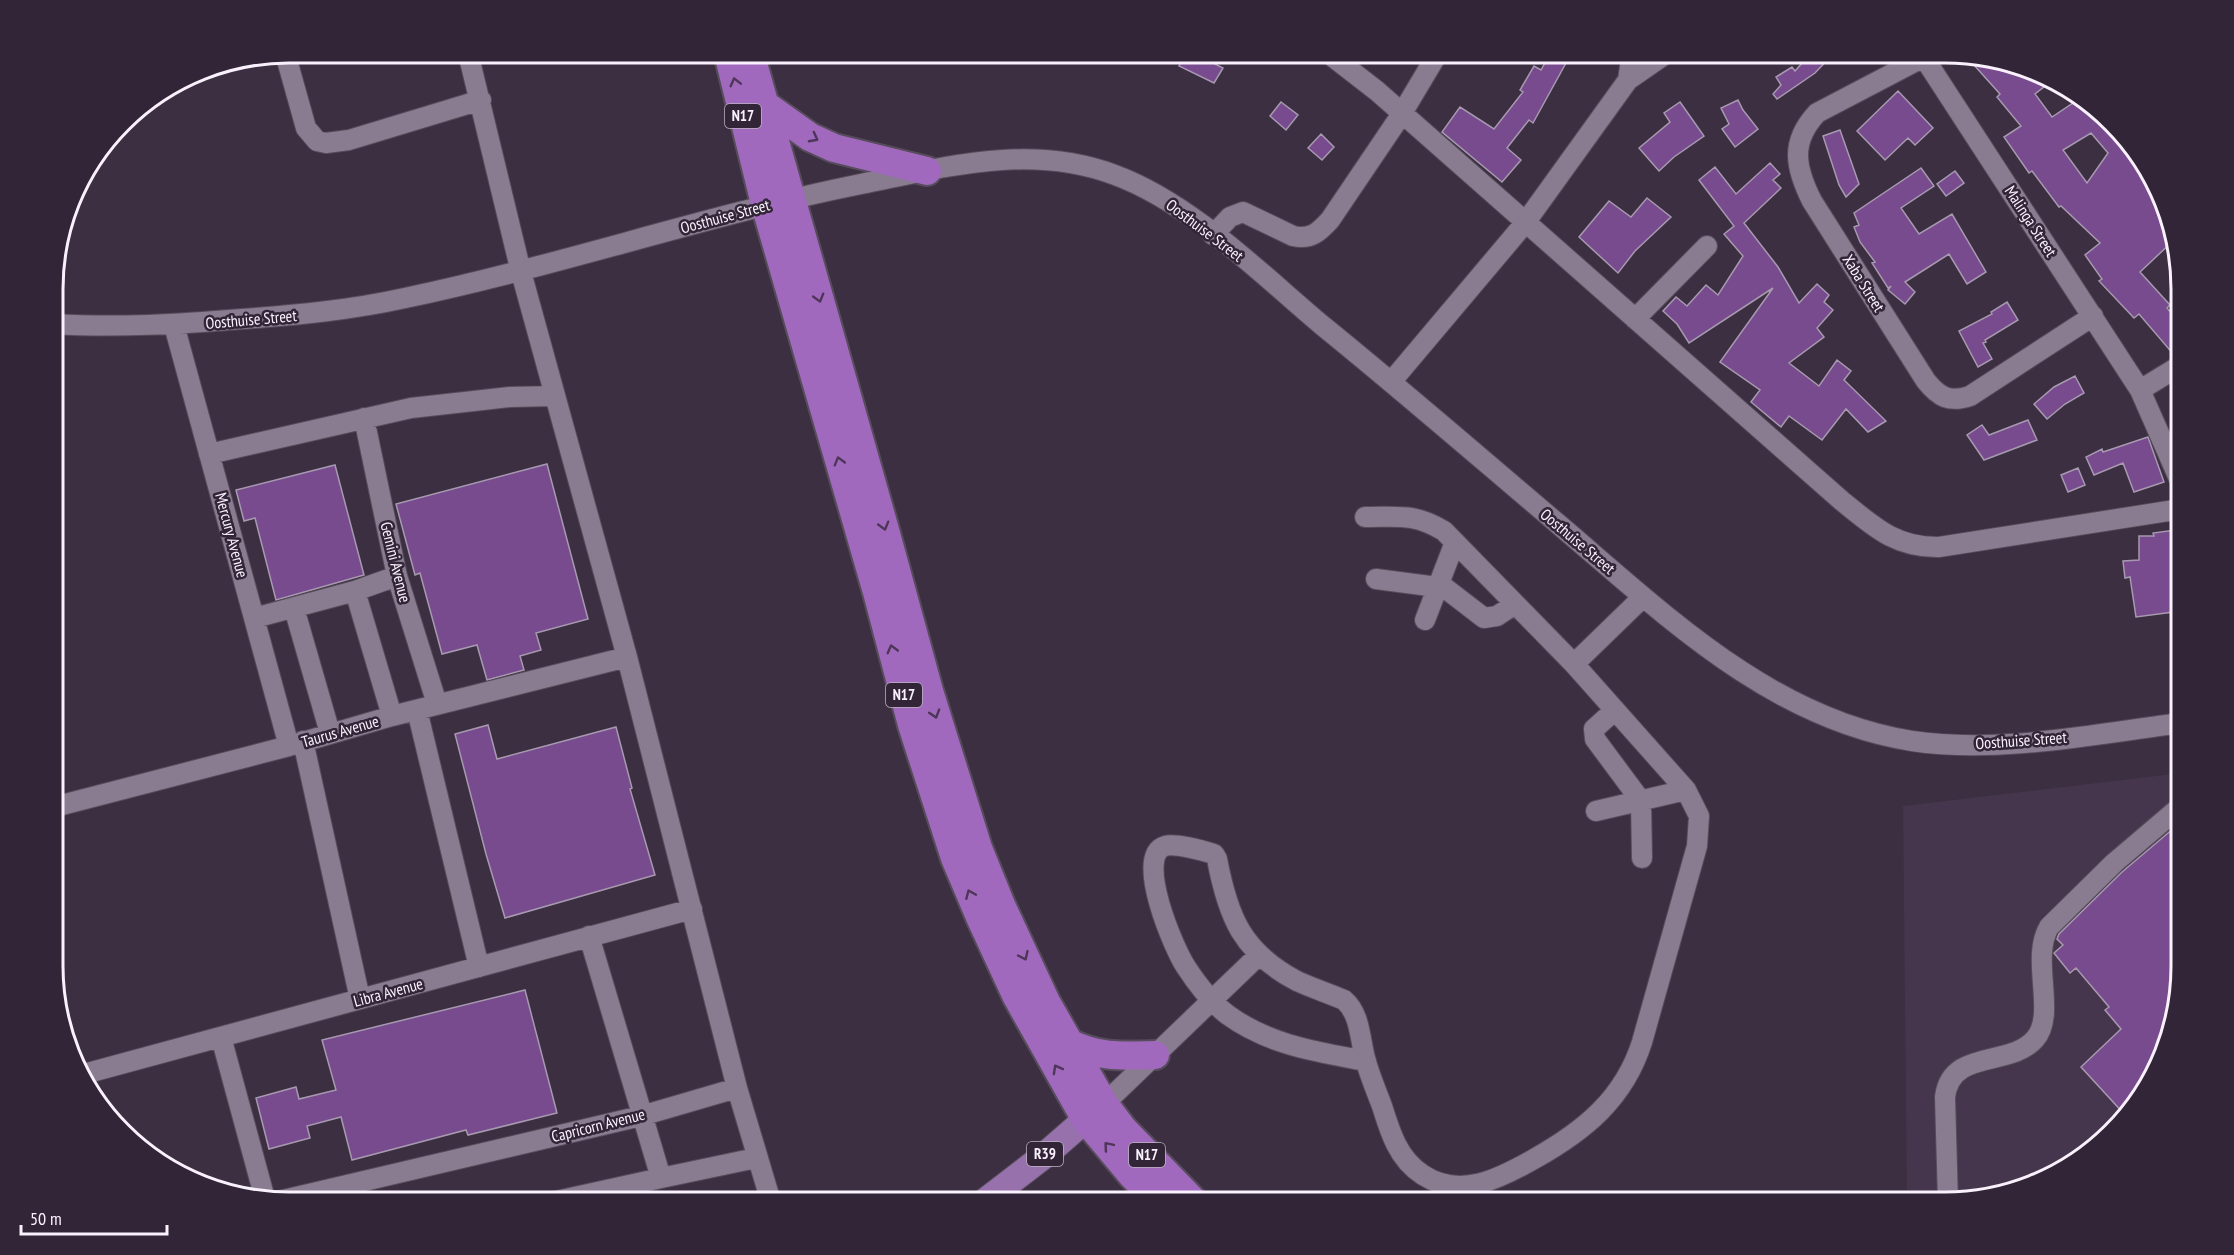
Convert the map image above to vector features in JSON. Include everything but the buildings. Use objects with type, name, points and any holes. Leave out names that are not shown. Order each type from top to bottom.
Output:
[{"type":"highway","name":"N17","points":[[732,63],[885,530],[929,691],[978,848],[1001,905],[1046,1002],[1069,1043],[1095,1112],[1123,1129],[1184,1192]]},
{"type":"highway","name":"N17","points":[[753,63],[765,105],[778,201],[877,592],[912,725],[955,858],[1017,997],[1095,1112],[1132,1175],[1149,1192]]},
{"type":"highway","points":[[765,105],[810,137],[834,148],[927,171]]},
{"type":"highway","points":[[1069,1043],[1085,1051],[1104,1056],[1155,1055]]},
{"type":"main road","name":"R39","points":[[996,1192],[1095,1112]]},
{"type":"street","points":[[288,63],[306,128],[310,136],[326,143],[349,140],[481,100]]},
{"type":"street","points":[[471,63],[521,272],[627,657],[737,1088],[768,1192]]},
{"type":"street","points":[[1342,63],[1377,91],[1401,115],[1875,528],[1907,545],[1939,547],[2171,511]]},
{"type":"street","points":[[1213,235],[1230,217],[1243,212],[1293,236],[1301,238],[1316,234],[1330,220],[1401,115],[1432,63]]},
{"type":"street","points":[[1628,80],[1630,63]]},
{"type":"street","points":[[1391,382],[1525,223],[1628,80],[1652,63]]},
{"type":"street","name":"Xaba Street","points":[[1908,63],[1817,113],[1801,135],[1798,161],[1803,182],[1815,206],[1926,381],[1940,396],[1949,400],[1959,400],[1970,396],[2093,316]]},
{"type":"street","name":"Malinga Street","points":[[1928,63],[2140,390],[2171,460]]},
{"type":"street","name":"Oosthuise Street","points":[[63,324],[174,325],[331,312],[521,272],[778,201],[982,160],[1033,158],[1092,167],[1122,178],[1180,208],[1391,382],[1643,597],[1725,660],[1769,689],[1815,712],[1869,731],[1907,740],[1942,744],[2035,741],[2171,724]]},
{"type":"street","points":[[1635,319],[1707,246]]},
{"type":"street","name":"Mercury Avenue","points":[[174,325],[254,618],[296,744],[360,999]]},
{"type":"street","points":[[2140,390],[2171,371]]},
{"type":"street","points":[[209,454],[411,408],[510,397],[554,396]]},
{"type":"street","name":"Gemini Avenue","points":[[364,418],[398,576],[437,704]]},
{"type":"street","points":[[1365,517],[1422,519],[1444,531],[1574,664],[1686,790],[1699,816],[1697,846],[1642,1042],[1629,1077],[1616,1095],[1594,1117],[1552,1149],[1492,1180],[1465,1186],[1444,1185],[1431,1180],[1417,1171],[1396,1146],[1366,1060],[1355,1015],[1349,1004],[1297,981],[1259,955],[1242,933],[1229,910],[1215,855],[1171,845],[1160,849],[1155,854],[1153,873],[1167,926],[1187,968],[1212,999],[1234,1019],[1266,1036],[1298,1047],[1366,1060]]},
{"type":"street","points":[[1425,620],[1455,542]]},
{"type":"street","points":[[254,618],[355,591],[398,576]]},
{"type":"street","points":[[1376,579],[1445,588],[1484,618],[1497,616],[1515,604]]},
{"type":"street","points":[[355,591],[392,716]]},
{"type":"street","points":[[1574,664],[1643,597]]},
{"type":"street","points":[[294,608],[330,733]]},
{"type":"street","name":"Taurus Avenue","points":[[63,805],[296,744],[437,704],[627,657]]},
{"type":"street","points":[[417,710],[479,967]]},
{"type":"street","points":[[1615,710],[1594,729],[1594,739],[1641,801],[1642,858]]},
{"type":"street","points":[[1596,811],[1686,790]]},
{"type":"street","points":[[1948,1192],[1945,1097],[1949,1080],[1962,1069],[2017,1051],[2037,1037],[2044,1012],[2041,951],[2043,936],[2049,927],[2114,863],[2171,815]]},
{"type":"street","name":"Libra Avenue","points":[[90,1073],[692,909]]},
{"type":"street","points":[[588,936],[661,1178]]},
{"type":"street","points":[[1095,1112],[1259,955]]},
{"type":"street","points":[[221,1037],[264,1191]]},
{"type":"street","name":"Capricorn Avenue","points":[[317,1192],[641,1116],[737,1088]]},
{"type":"street","points":[[597,1192],[756,1158]]},
{"type":"shaded area","points":[[2171,774],[2171,981],[2167,1010],[2154,1053],[2141,1079],[2124,1104],[2105,1126],[2083,1145],[2058,1162],[2032,1175],[1989,1188],[1960,1192],[1907,1192],[1903,806]]}]
